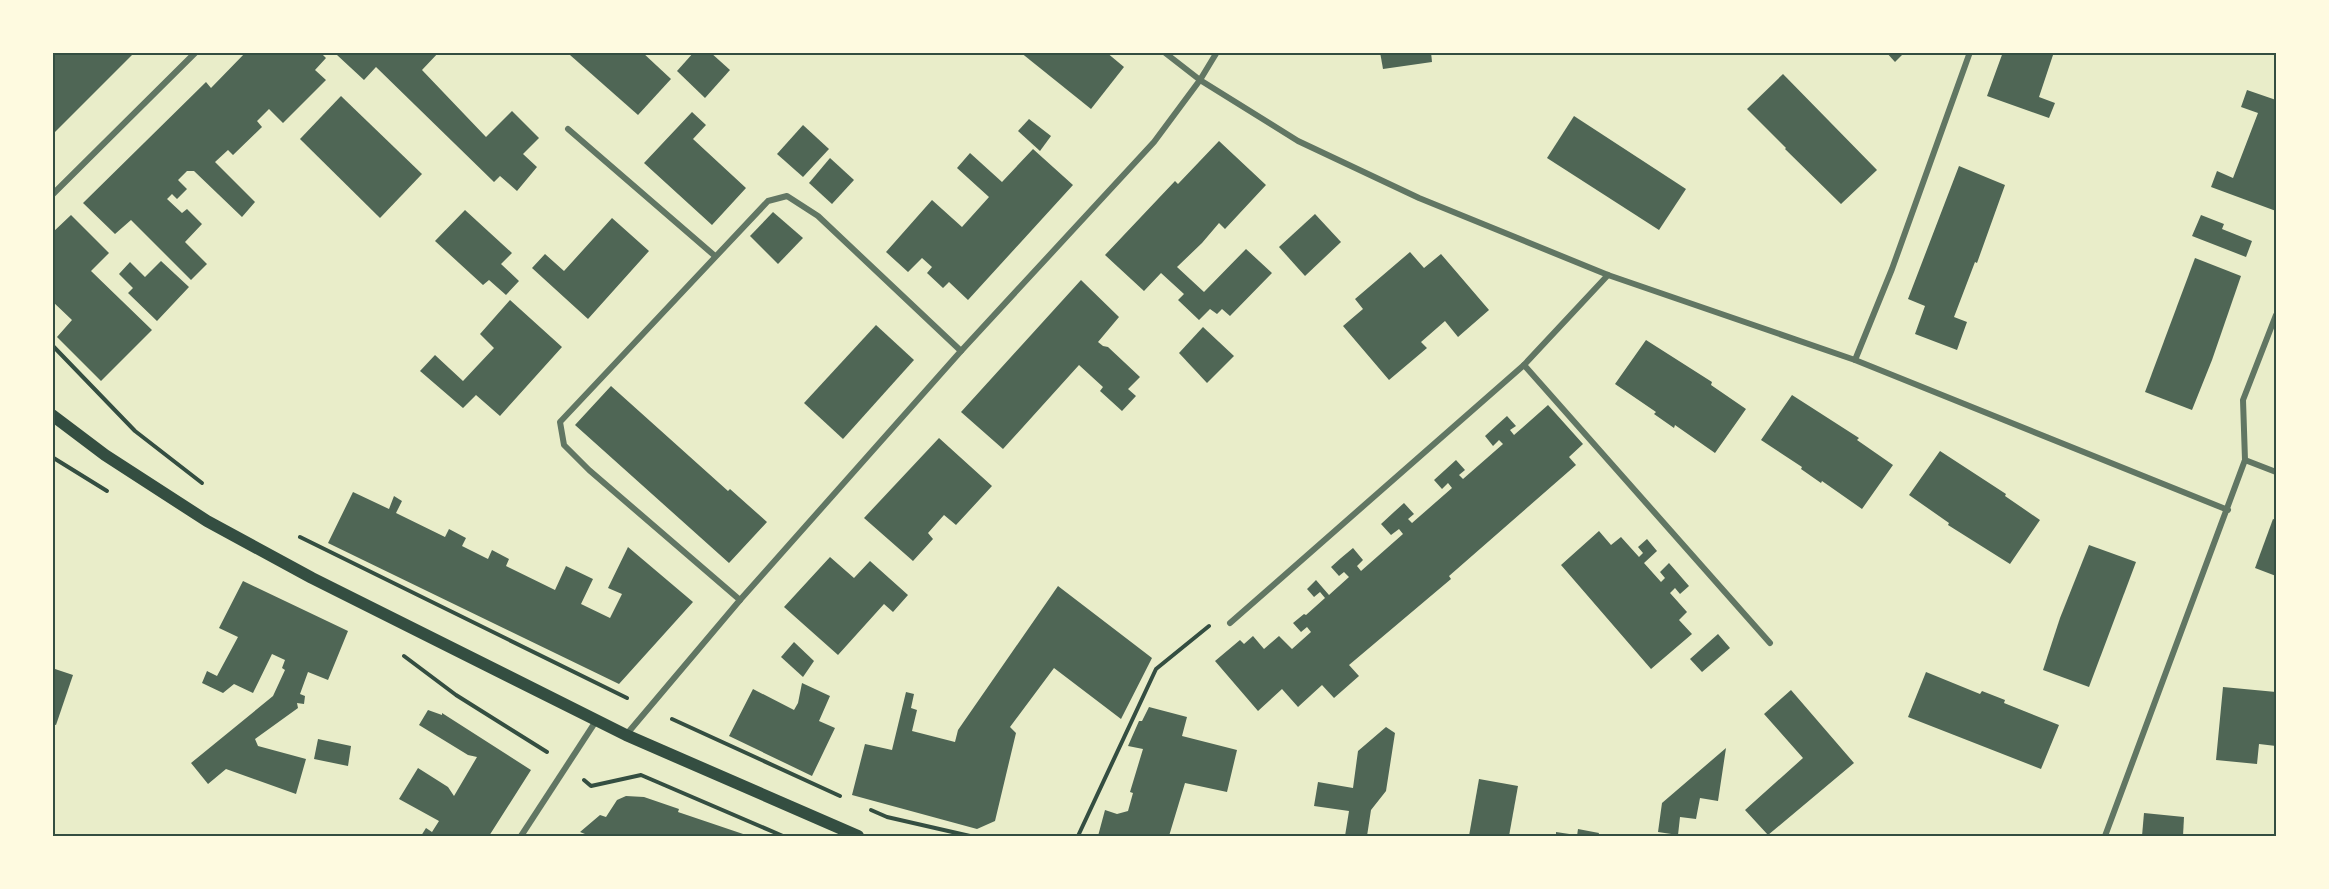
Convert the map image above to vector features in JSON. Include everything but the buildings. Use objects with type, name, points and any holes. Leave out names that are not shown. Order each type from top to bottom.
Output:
[{"type":"main road","points":[[52,415],[105,455],[207,521],[312,578],[596,721],[858,837]]},
{"type":"street","points":[[52,195],[196,52]]},
{"type":"street","points":[[1164,52],[1200,80],[1299,141],[1419,198],[1608,275],[1855,360],[2228,510]]},
{"type":"street","points":[[626,735],[740,600],[961,351],[1154,142],[1200,80],[1217,52]]},
{"type":"street","points":[[1855,360],[1892,269],[1970,52]]},
{"type":"street","points":[[568,129],[715,255]]},
{"type":"street","points":[[740,600],[589,470],[564,445],[560,422],[768,201],[788,196],[818,216],[961,351]]},
{"type":"street","points":[[1230,623],[1524,365],[1608,275]]},
{"type":"street","points":[[2105,837],[2245,460],[2243,400],[2277,315]]},
{"type":"street","points":[[1524,365],[1770,643]]},
{"type":"street","points":[[2245,460],[2277,472]]},
{"type":"street","points":[[521,837],[596,721]]},
{"type":"path","points":[[52,345],[135,431],[209,488]]},
{"type":"path","points":[[52,457],[113,496]]},
{"type":"path","points":[[298,537],[648,708],[843,797]]},
{"type":"path","points":[[1078,837],[1156,669],[1221,615],[1230,623]]},
{"type":"path","points":[[402,655],[456,695],[521,735],[591,786],[640,776],[783,837]]},
{"type":"path","points":[[865,807],[887,817],[970,837]]}]
